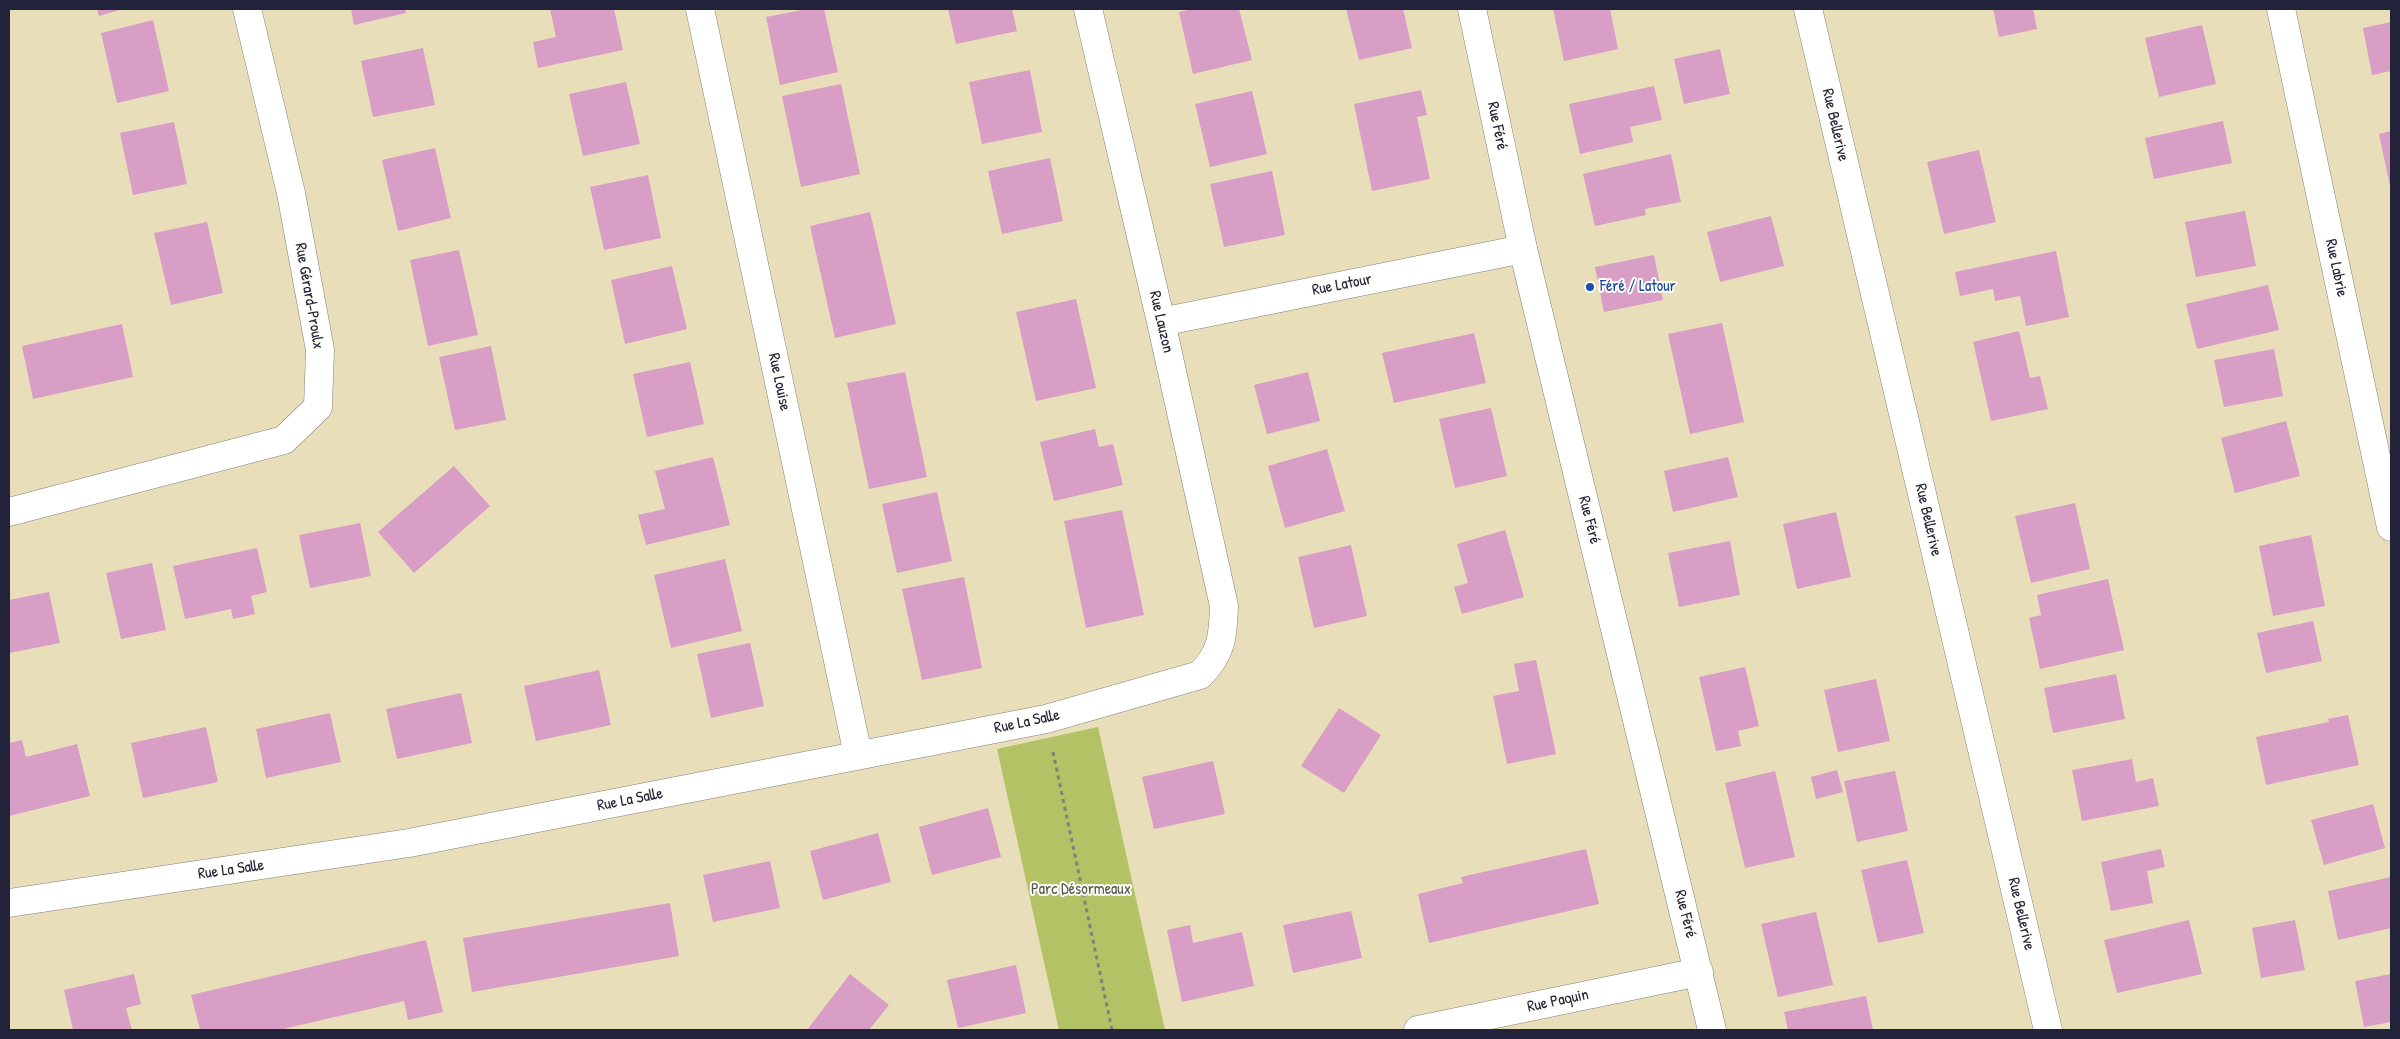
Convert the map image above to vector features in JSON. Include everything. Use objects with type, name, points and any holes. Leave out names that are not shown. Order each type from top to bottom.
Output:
[{"type":"street","name":"Rue Gérard-Proulx","points":[[9,512],[284,440],[318,407],[320,350],[291,193],[247,9]]},
{"type":"street","name":"Rue Louise","points":[[700,9],[858,755]]},
{"type":"street","name":"Rue Lauzon","points":[[1088,9],[1161,322],[1224,606],[1223,637]]},
{"type":"street","name":"Rue Féré","points":[[1472,9],[1523,249],[1712,1030]]},
{"type":"street","name":"Rue Bellerive","points":[[1808,9],[2048,1030]]},
{"type":"street","name":"Rue Labrie","points":[[2281,9],[2391,527]]},
{"type":"street","name":"Rue Latour","points":[[1161,322],[1523,249]]},
{"type":"street","name":"Rue La Salle","points":[[9,903],[409,843],[1046,719],[1200,675],[1213,662],[1223,637]]},
{"type":"street","name":"Rue Paquin","points":[[1418,1030],[1699,972]]},
{"type":"path","points":[[1046,719],[1112,1030]]},
{"type":"green space","name":"Parc Désormeaux","points":[[1098,727],[1165,1030],[1059,1030],[997,749]]},
{"type":"building","points":[[97,9],[123,9],[99,16]]},
{"type":"building","points":[[351,9],[405,9],[406,13],[354,25]]},
{"type":"building","points":[[550,9],[614,9],[623,50],[538,68],[533,42],[556,37]]},
{"type":"building","points":[[807,9],[824,9],[838,72],[780,85],[766,17]]},
{"type":"building","points":[[948,9],[1012,9],[1017,31],[956,44]]},
{"type":"building","points":[[1193,9],[1239,9],[1252,60],[1193,74],[1179,12]]},
{"type":"building","points":[[1346,9],[1403,9],[1412,48],[1359,60]]},
{"type":"building","points":[[1553,9],[1610,9],[1618,49],[1564,61]]},
{"type":"building","points":[[1993,9],[2033,9],[2037,29],[1999,37]]},
{"type":"building","points":[[153,20],[169,91],[117,103],[101,33]]},
{"type":"building","points":[[2391,22],[2391,71],[2372,75],[2363,28]]},
{"type":"building","points":[[2202,25],[2216,84],[2159,97],[2145,38]]},
{"type":"building","points":[[423,48],[435,105],[373,117],[361,61]]},
{"type":"building","points":[[1720,49],[1730,94],[1684,104],[1674,59]]},
{"type":"building","points":[[1030,70],[1042,132],[982,144],[969,82]]},
{"type":"building","points":[[626,82],[640,144],[583,156],[569,94]]},
{"type":"building","points":[[841,84],[860,174],[801,187],[782,96]]},
{"type":"building","points":[[1654,86],[1662,120],[1630,127],[1633,142],[1580,154],[1569,104]]},
{"type":"building","points":[[1421,90],[1427,115],[1417,117],[1430,179],[1372,191],[1354,104]]},
{"type":"building","points":[[1252,91],[1267,154],[1210,167],[1195,104]]},
{"type":"building","points":[[2223,121],[2232,163],[2154,179],[2145,138]]},
{"type":"building","points":[[174,122],[187,184],[133,195],[120,133]]},
{"type":"building","points":[[2391,131],[2391,186],[2390,186],[2379,134]]},
{"type":"building","points":[[435,148],[451,218],[398,231],[382,160]]},
{"type":"building","points":[[1979,150],[1996,222],[1944,234],[1927,162]]},
{"type":"building","points":[[1671,154],[1681,202],[1645,209],[1646,215],[1595,226],[1583,174]]},
{"type":"building","points":[[1050,158],[1063,221],[1002,234],[988,171]]},
{"type":"building","points":[[1272,171],[1285,235],[1224,247],[1210,184]]},
{"type":"building","points":[[648,175],[661,238],[604,250],[590,187]]},
{"type":"building","points":[[2245,211],[2256,266],[2196,277],[2185,222]]},
{"type":"building","points":[[870,212],[896,324],[835,338],[810,226]]},
{"type":"building","points":[[1771,216],[1784,266],[1720,282],[1707,232]]},
{"type":"building","points":[[207,222],[223,293],[171,305],[154,233]]},
{"type":"building","points":[[459,250],[478,335],[428,346],[410,260]]},
{"type":"building","points":[[2056,251],[2069,317],[2026,326],[2020,296],[1995,301],[1993,289],[1960,296],[1955,272]]},
{"type":"building","points":[[1654,255],[1663,300],[1604,312],[1595,267]]},
{"type":"building","points":[[672,266],[687,329],[625,344],[611,280]]},
{"type":"building","points":[[2268,285],[2279,330],[2197,349],[2186,304]]},
{"type":"building","points":[[1076,299],[1096,388],[1036,401],[1016,312]]},
{"type":"building","points":[[1722,323],[1744,422],[1690,434],[1668,334]]},
{"type":"building","points":[[122,324],[133,377],[33,399],[22,346]]},
{"type":"building","points":[[2019,331],[2030,378],[2040,376],[2048,409],[1991,421],[1973,342]]},
{"type":"building","points":[[1474,333],[1486,383],[1394,403],[1382,353]]},
{"type":"building","points":[[491,346],[506,420],[455,430],[439,357]]},
{"type":"building","points":[[2274,349],[2283,396],[2224,407],[2214,360]]},
{"type":"building","points":[[690,362],[704,424],[647,437],[633,374]]},
{"type":"building","points":[[905,372],[927,477],[869,489],[847,383]]},
{"type":"building","points":[[1308,372],[1320,421],[1267,434],[1254,385]]},
{"type":"building","points":[[1491,408],[1507,476],[1455,488],[1439,419]]},
{"type":"building","points":[[2286,421],[2300,476],[2235,493],[2221,438]]},
{"type":"building","points":[[1095,429],[1099,447],[1113,444],[1123,485],[1054,501],[1040,442]]},
{"type":"building","points":[[1327,449],[1345,511],[1285,528],[1268,466]]},
{"type":"building","points":[[713,457],[730,525],[646,545],[638,515],[665,509],[655,471]]},
{"type":"building","points":[[1728,457],[1738,497],[1673,512],[1664,471]]},
{"type":"building","points":[[454,466],[490,506],[414,573],[378,532]]},
{"type":"building","points":[[937,492],[952,561],[897,573],[882,504]]},
{"type":"building","points":[[2075,503],[2090,569],[2031,583],[2015,516]]},
{"type":"building","points":[[1122,510],[1144,615],[1086,628],[1064,521]]},
{"type":"building","points":[[1836,512],[1851,577],[1797,589],[1783,524]]},
{"type":"building","points":[[360,523],[371,576],[310,588],[299,535]]},
{"type":"building","points":[[1505,530],[1524,597],[1462,614],[1454,587],[1468,583],[1457,544]]},
{"type":"building","points":[[2311,535],[2325,606],[2273,616],[2259,546]]},
{"type":"building","points":[[1730,541],[1740,595],[1679,607],[1668,553]]},
{"type":"building","points":[[1351,545],[1367,616],[1314,628],[1298,557]]},
{"type":"building","points":[[257,548],[267,592],[251,596],[255,614],[233,619],[231,609],[185,619],[173,566]]},
{"type":"building","points":[[725,559],[742,631],[671,648],[654,575]]},
{"type":"building","points":[[152,563],[166,630],[121,639],[106,573]]},
{"type":"building","points":[[964,577],[982,668],[922,680],[902,589]]},
{"type":"building","points":[[2108,579],[2124,650],[2040,669],[2029,618],[2041,615],[2037,595]]},
{"type":"building","points":[[49,592],[60,643],[9,653],[9,600]]},
{"type":"building","points":[[2313,621],[2322,661],[2266,673],[2257,633]]},
{"type":"building","points":[[750,643],[764,706],[711,718],[697,654]]},
{"type":"building","points":[[1536,660],[1556,754],[1507,764],[1493,696],[1519,691],[1514,664]]},
{"type":"building","points":[[1745,667],[1759,726],[1738,731],[1741,746],[1716,751],[1699,677]]},
{"type":"building","points":[[599,670],[611,725],[536,741],[524,686]]},
{"type":"building","points":[[2116,674],[2125,719],[2053,733],[2044,688]]},
{"type":"building","points":[[1876,679],[1890,741],[1838,752],[1824,690]]},
{"type":"building","points":[[461,693],[472,743],[397,759],[386,709]]},
{"type":"building","points":[[1339,708],[1381,735],[1344,793],[1301,766]]},
{"type":"building","points":[[330,713],[341,762],[266,778],[256,729]]},
{"type":"building","points":[[2348,715],[2359,765],[2266,785],[2256,737],[2329,722],[2328,719]]},
{"type":"building","points":[[206,727],[218,782],[143,798],[131,743]]},
{"type":"building","points":[[22,740],[26,757],[77,744],[90,796],[9,816],[9,743]]},
{"type":"building","points":[[2132,759],[2136,782],[2153,778],[2159,806],[2082,821],[2072,770]]},
{"type":"building","points":[[1213,761],[1225,814],[1154,829],[1142,777]]},
{"type":"building","points":[[1837,770],[1843,792],[1816,799],[1811,777]]},
{"type":"building","points":[[1775,771],[1795,857],[1745,868],[1725,783]]},
{"type":"building","points":[[1895,771],[1908,831],[1857,842],[1844,781]]},
{"type":"building","points":[[2373,804],[2385,848],[2324,865],[2311,820]]},
{"type":"building","points":[[988,808],[1001,857],[932,875],[919,827]]},
{"type":"building","points":[[878,833],[891,882],[823,900],[810,851]]},
{"type":"building","points":[[1586,849],[1599,904],[1429,943],[1418,894],[1463,883],[1461,877]]},
{"type":"building","points":[[2161,849],[2165,867],[2147,871],[2153,903],[2111,911],[2101,862]]},
{"type":"building","points":[[1907,860],[1924,933],[1878,943],[1861,870]]},
{"type":"building","points":[[770,861],[780,908],[713,922],[703,875]]},
{"type":"building","points":[[2391,877],[2391,928],[2338,940],[2328,891]]},
{"type":"building","points":[[670,903],[679,956],[472,992],[463,938]]},
{"type":"building","points":[[1351,911],[1362,958],[1293,973],[1283,925]]},
{"type":"building","points":[[1816,912],[1833,985],[1778,997],[1761,924]]},
{"type":"building","points":[[2189,920],[2202,974],[2117,993],[2104,940]]},
{"type":"building","points":[[2295,920],[2305,970],[2261,978],[2252,928]]},
{"type":"building","points":[[1190,925],[1193,943],[1242,932],[1254,986],[1182,1002],[1167,930]]},
{"type":"building","points":[[426,940],[443,1012],[408,1020],[404,1001],[279,1030],[200,1030],[191,995]]},
{"type":"building","points":[[1016,965],[1026,1013],[958,1028],[947,980]]},
{"type":"building","points":[[134,974],[141,1004],[126,1008],[132,1030],[73,1030],[64,990]]},
{"type":"building","points":[[850,974],[889,1005],[869,1030],[807,1030]]},
{"type":"building","points":[[2391,974],[2391,1022],[2364,1027],[2355,981]]},
{"type":"building","points":[[1866,996],[1873,1030],[1788,1030],[1784,1012]]},
{"type":"place","name":"Féré / Latour","points":[[1590,287]]}]
